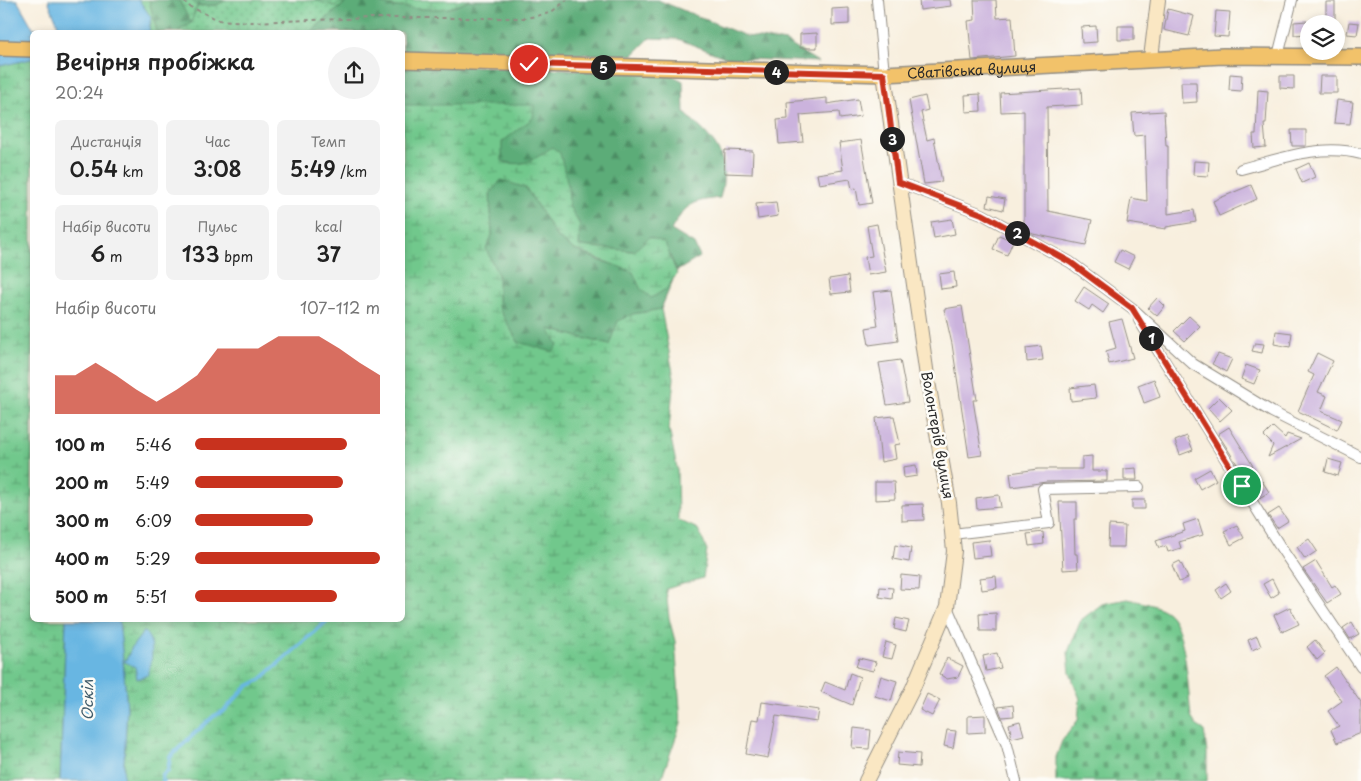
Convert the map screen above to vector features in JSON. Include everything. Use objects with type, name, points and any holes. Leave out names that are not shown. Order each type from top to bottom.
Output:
[{"type":"main road","points":[[0,48],[30,48]]},
{"type":"main road","name":"Сватівська вулиця","points":[[405,60],[718,71],[884,74],[1151,58],[1361,57]]},
{"type":"street","points":[[877,0],[884,74]]},
{"type":"street","points":[[1151,58],[1158,0]]},
{"type":"street","points":[[1278,56],[1292,0]]},
{"type":"street","name":"Волонтерів вулиця","points":[[866,781],[913,688],[947,607],[954,552],[898,182],[884,74]]},
{"type":"street","points":[[1241,169],[1307,151],[1346,150],[1361,154]]},
{"type":"street","points":[[898,182],[990,218],[1070,262],[1132,308],[1193,364],[1272,412],[1361,457]]},
{"type":"street","points":[[1132,308],[1279,545],[1357,652],[1361,667]]},
{"type":"street","points":[[952,534],[1049,523],[1043,489],[1138,487]]},
{"type":"street","points":[[947,607],[1007,745],[1016,781]]},
{"type":"path","points":[[184,0],[186,5],[219,20],[250,22],[373,18],[526,18],[550,14],[567,0]]},
{"type":"green space","points":[[137,0],[149,0],[156,30],[149,30],[151,17]]},
{"type":"green space","points":[[149,0],[179,0],[191,23],[180,30],[156,30]]},
{"type":"green space","points":[[179,0],[191,0],[197,6],[191,23]]},
{"type":"green space","points":[[191,0],[226,0],[217,5],[197,6]]},
{"type":"green space","points":[[223,0],[349,0],[312,30],[178,30],[187,25],[197,6],[217,5]]},
{"type":"green space","points":[[315,0],[348,0],[334,6]]},
{"type":"green space","points":[[349,0],[375,0],[399,7],[441,9],[459,5],[470,0],[658,0],[746,36],[786,42],[818,62],[727,58],[678,39],[650,38],[633,55],[405,51],[405,30],[312,30]]},
{"type":"green space","points":[[375,0],[470,0],[451,7],[431,9],[399,7]]},
{"type":"green space","points":[[30,59],[30,622],[66,622],[60,781],[0,781],[0,66]]},
{"type":"green space","points":[[405,64],[666,72],[683,81],[684,112],[712,140],[722,159],[724,170],[720,198],[702,201],[690,206],[671,230],[694,244],[700,257],[677,271],[664,243],[634,251],[579,246],[580,225],[569,206],[568,185],[552,148],[528,162],[516,164],[502,161],[405,106]]},
{"type":"green space","points":[[405,105],[534,105],[533,118],[502,142],[502,161],[516,164],[528,162],[552,147],[560,153],[568,185],[569,206],[580,225],[579,246],[634,251],[649,237],[665,243],[677,274],[666,289],[651,298],[640,288],[633,272],[575,250],[557,237],[526,188],[501,180],[490,194],[492,235],[486,249],[498,275],[498,307],[518,342],[553,352],[558,345],[549,329],[609,345],[618,321],[633,314],[661,309],[674,378],[669,429],[677,468],[678,520],[698,529],[707,550],[703,578],[666,589],[669,618],[675,641],[681,723],[662,777],[659,781],[123,781],[127,708],[119,622],[405,622]]},
{"type":"green space","points":[[501,179],[526,188],[557,237],[575,250],[601,261],[673,280],[661,309],[633,314],[609,345],[550,329],[558,345],[556,385],[518,342],[498,307],[498,275],[486,249],[492,235],[490,194]]},
{"type":"green space","points":[[1128,599],[1159,608],[1168,613],[1174,621],[1186,662],[1191,717],[1196,725],[1204,730],[1207,753],[1207,781],[1056,781],[1056,757],[1062,741],[1078,720],[1080,699],[1070,673],[1068,652],[1081,620],[1102,604]]},
{"type":"water","points":[[0,0],[17,0],[33,28],[47,29],[58,25],[48,0],[139,0],[151,17],[149,30],[30,30],[30,59],[0,66]]},
{"type":"water","name":"Оскіл","points":[[66,622],[119,622],[123,660],[126,660],[132,647],[144,631],[152,646],[152,657],[148,675],[137,679],[135,667],[123,661],[127,708],[123,781],[60,781]]},
{"type":"building","points":[[919,0],[950,0],[951,6],[920,10]]},
{"type":"building","points":[[974,0],[996,0],[997,18],[1012,17],[1015,56],[972,60],[968,21],[975,20]]},
{"type":"building","points":[[1326,2],[1335,2],[1335,15],[1326,15]]},
{"type":"building","points":[[849,8],[849,24],[832,25],[832,9]]},
{"type":"building","points":[[1168,9],[1194,16],[1189,36],[1164,30]]},
{"type":"building","points":[[1216,11],[1230,12],[1228,37],[1214,36]]},
{"type":"building","points":[[1294,22],[1300,22],[1300,35],[1294,35]]},
{"type":"building","points":[[1349,22],[1359,23],[1357,35],[1347,34]]},
{"type":"building","points":[[1096,26],[1097,42],[1082,43],[1081,27]]},
{"type":"building","points":[[1118,26],[1134,26],[1134,40],[1118,40]]},
{"type":"building","points":[[817,33],[817,48],[800,48],[800,34]]},
{"type":"building","points":[[1230,74],[1242,75],[1241,91],[1229,90]]},
{"type":"building","points":[[1280,76],[1294,76],[1294,89],[1280,88]]},
{"type":"building","points":[[1320,76],[1337,76],[1337,93],[1319,93]]},
{"type":"building","points":[[1181,82],[1196,82],[1197,102],[1182,103]]},
{"type":"building","points":[[1081,88],[1082,105],[1047,107],[1048,211],[1092,220],[1086,245],[1033,234],[1024,229],[1024,111],[1001,112],[1000,93]]},
{"type":"building","points":[[1258,90],[1268,91],[1266,124],[1264,124],[1266,147],[1254,148],[1253,134],[1256,134]]},
{"type":"building","points":[[980,94],[981,111],[966,112],[965,95]]},
{"type":"building","points":[[925,96],[928,110],[921,112],[927,140],[934,138],[942,182],[924,184],[909,100]]},
{"type":"building","points":[[827,98],[827,104],[858,99],[861,116],[840,119],[839,112],[800,115],[803,142],[779,144],[777,120],[788,119],[787,102]]},
{"type":"building","points":[[1337,100],[1353,102],[1350,124],[1334,123]]},
{"type":"building","points":[[1164,111],[1166,146],[1168,146],[1168,214],[1194,210],[1196,222],[1166,227],[1166,229],[1127,223],[1131,198],[1147,201],[1145,135],[1134,136],[1132,113]]},
{"type":"building","points":[[1291,130],[1306,130],[1306,146],[1292,146]]},
{"type":"building","points":[[861,140],[872,203],[859,205],[856,188],[852,189],[850,179],[819,184],[817,174],[843,170],[839,143]]},
{"type":"building","points":[[725,150],[753,151],[752,174],[724,173]]},
{"type":"building","points":[[1194,161],[1209,162],[1208,176],[1193,175]]},
{"type":"building","points":[[1309,163],[1315,177],[1302,183],[1296,169]]},
{"type":"building","points":[[1251,185],[1257,199],[1219,216],[1213,201]]},
{"type":"building","points":[[989,196],[1005,199],[1003,210],[987,206]]},
{"type":"building","points":[[776,202],[778,216],[758,219],[756,204]]},
{"type":"building","points":[[952,219],[955,234],[934,238],[931,222]]},
{"type":"building","points":[[877,224],[886,272],[868,275],[865,257],[872,256],[867,226]]},
{"type":"building","points":[[999,235],[1013,241],[1007,255],[993,249]]},
{"type":"building","points":[[1120,250],[1134,257],[1128,269],[1114,262]]},
{"type":"building","points":[[954,272],[956,287],[941,289],[939,274]]},
{"type":"building","points":[[848,276],[850,292],[831,294],[829,279]]},
{"type":"building","points":[[1084,287],[1109,304],[1103,313],[1092,305],[1089,310],[1075,301]]},
{"type":"building","points":[[891,290],[898,341],[869,345],[866,328],[878,326],[873,292]]},
{"type":"building","points":[[1157,298],[1165,306],[1157,316],[1148,308]]},
{"type":"building","points":[[962,306],[977,400],[973,400],[982,455],[969,457],[952,344],[944,309]]},
{"type":"building","points":[[1189,316],[1200,326],[1185,341],[1174,331]]},
{"type":"building","points":[[1122,319],[1133,358],[1109,364],[1106,351],[1116,348],[1109,322]]},
{"type":"building","points":[[1276,331],[1292,333],[1290,347],[1274,344]]},
{"type":"building","points":[[1255,343],[1264,344],[1262,353],[1252,351]]},
{"type":"building","points":[[1041,346],[1043,360],[1027,362],[1026,348]]},
{"type":"building","points":[[1317,353],[1333,361],[1318,392],[1327,396],[1321,411],[1342,420],[1337,430],[1298,411],[1314,375],[1308,372]]},
{"type":"building","points":[[1218,354],[1232,359],[1226,372],[1212,364]]},
{"type":"building","points":[[900,360],[908,402],[887,405],[879,363]]},
{"type":"building","points":[[1246,365],[1260,370],[1254,384],[1241,379]]},
{"type":"building","points":[[1154,379],[1160,397],[1144,403],[1138,385]]},
{"type":"building","points":[[1094,385],[1096,398],[1071,401],[1070,388]]},
{"type":"building","points":[[1219,397],[1232,410],[1220,421],[1208,408]]},
{"type":"building","points":[[894,416],[900,444],[894,445],[896,459],[881,462],[876,418]]},
{"type":"building","points":[[1229,427],[1253,466],[1242,472],[1218,434]]},
{"type":"building","points":[[1273,427],[1285,438],[1287,434],[1301,439],[1268,457],[1273,445],[1264,436]]},
{"type":"building","points":[[1187,436],[1193,450],[1180,455],[1175,441]]},
{"type":"building","points":[[1092,456],[1092,471],[1107,471],[1107,481],[1046,482],[1012,487],[1010,473],[1038,469],[1082,469],[1082,457]]},
{"type":"building","points":[[1328,459],[1342,463],[1338,476],[1325,472]]},
{"type":"building","points":[[916,465],[917,476],[904,478],[903,467]]},
{"type":"building","points":[[1136,468],[1137,480],[1124,480],[1124,469]]},
{"type":"building","points":[[1210,469],[1216,480],[1200,489],[1194,478]]},
{"type":"building","points":[[1262,481],[1269,492],[1258,499],[1251,488]]},
{"type":"building","points":[[875,482],[894,482],[895,499],[875,500]]},
{"type":"building","points":[[999,495],[1001,507],[977,509],[976,498]]},
{"type":"building","points":[[1132,500],[1145,500],[1145,509],[1132,509]]},
{"type":"building","points":[[1059,502],[1077,502],[1077,519],[1074,519],[1075,554],[1077,554],[1078,569],[1063,570]]},
{"type":"building","points":[[923,504],[924,520],[902,521],[902,505]]},
{"type":"building","points":[[1279,508],[1288,521],[1277,528],[1268,515]]},
{"type":"building","points":[[1198,519],[1203,535],[1179,542],[1181,548],[1168,552],[1166,546],[1159,548],[1156,541],[1185,531],[1183,524]]},
{"type":"building","points":[[1109,525],[1125,526],[1124,547],[1108,547]]},
{"type":"building","points":[[1237,525],[1244,538],[1231,545],[1224,531]]},
{"type":"building","points":[[1043,532],[1044,544],[1029,546],[1027,534]]},
{"type":"building","points":[[1309,539],[1317,551],[1305,559],[1297,547]]},
{"type":"building","points":[[989,540],[991,556],[973,558],[971,542]]},
{"type":"building","points":[[895,545],[911,548],[909,562],[893,559]]},
{"type":"building","points":[[1180,561],[1188,578],[1179,582],[1172,565]]},
{"type":"building","points":[[1316,561],[1332,587],[1335,585],[1341,594],[1327,603],[1303,569]]},
{"type":"building","points":[[901,575],[920,577],[919,590],[900,589]]},
{"type":"building","points":[[996,576],[997,588],[982,590],[980,578]]},
{"type":"building","points":[[1272,579],[1279,593],[1271,598],[1263,584]]},
{"type":"building","points":[[1226,583],[1231,591],[1221,598],[1216,590]]},
{"type":"building","points":[[880,587],[893,588],[892,599],[879,597]]},
{"type":"building","points":[[1290,607],[1299,624],[1282,632],[1274,615]]},
{"type":"building","points":[[996,613],[996,631],[980,631],[979,614]]},
{"type":"building","points":[[896,618],[909,621],[906,632],[894,629]]},
{"type":"building","points":[[1352,622],[1359,634],[1350,639],[1343,628]]},
{"type":"building","points":[[1257,636],[1261,646],[1252,650],[1248,640]]},
{"type":"building","points":[[1315,640],[1325,653],[1317,660],[1307,647]]},
{"type":"building","points":[[886,642],[896,645],[892,659],[882,657]]},
{"type":"building","points":[[997,653],[1001,668],[986,671],[983,656]]},
{"type":"building","points":[[859,658],[876,662],[873,671],[856,667]]},
{"type":"building","points":[[947,658],[963,666],[958,677],[947,679],[939,674]]},
{"type":"building","points":[[1336,667],[1361,703],[1361,733],[1337,743],[1331,730],[1339,726],[1328,711],[1342,701],[1324,676]]},
{"type":"building","points":[[850,673],[860,677],[852,705],[821,692],[825,682],[845,690]]},
{"type":"building","points":[[881,676],[897,681],[891,701],[875,696]]},
{"type":"building","points":[[927,694],[940,700],[932,716],[920,710]]},
{"type":"building","points":[[762,702],[819,710],[817,722],[776,716],[768,758],[746,754],[752,719],[759,720]]},
{"type":"building","points":[[1013,705],[1014,716],[1002,717],[998,707]]},
{"type":"building","points":[[985,715],[985,732],[968,733],[968,716]]},
{"type":"building","points":[[1020,721],[1024,735],[1012,738],[1009,724]]},
{"type":"building","points":[[854,728],[871,730],[869,749],[852,748]]},
{"type":"building","points":[[947,730],[956,731],[953,748],[944,746]]},
{"type":"building","points":[[898,752],[920,754],[919,767],[897,765]]},
{"type":"waterway","points":[[163,781],[162,776],[168,771],[170,757],[214,716],[224,711],[246,687],[260,680],[326,622]]},
{"type":"route","points":[[529,64],[718,71],[884,74],[898,182],[982,214],[1070,262],[1132,308],[1242,486]]}]
